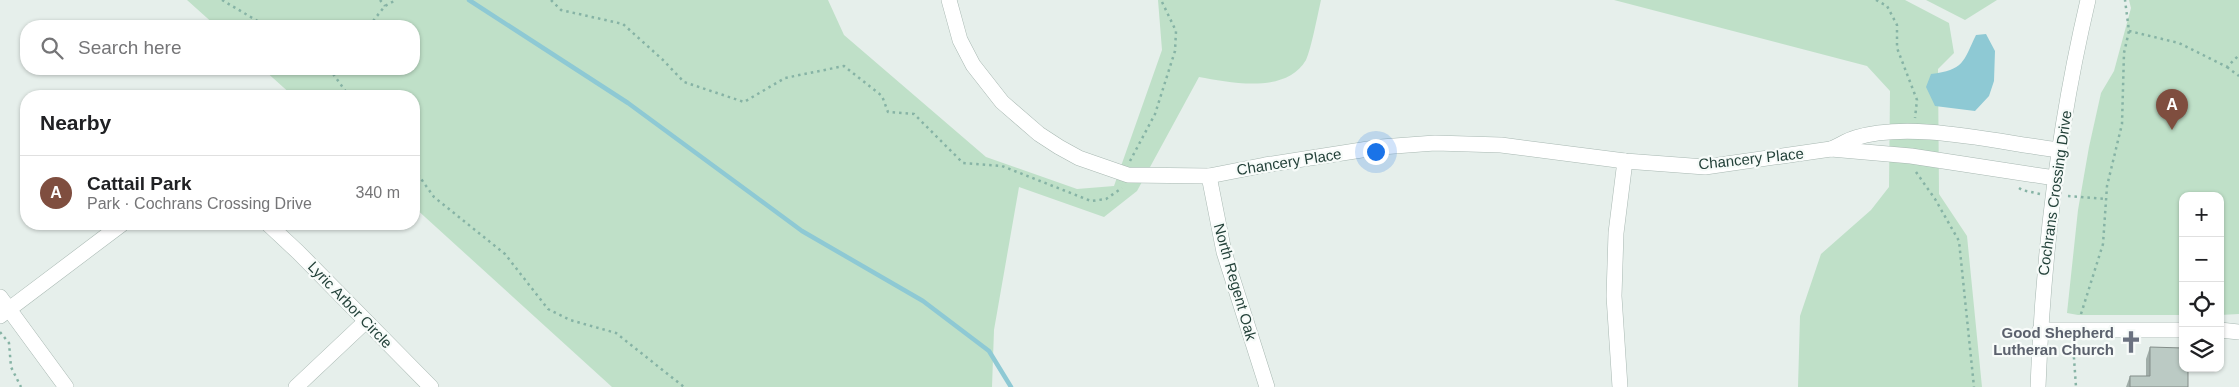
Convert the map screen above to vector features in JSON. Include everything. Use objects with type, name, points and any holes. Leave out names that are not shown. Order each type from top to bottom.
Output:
[{"type":"street","name":"Chancery Place","points":[[949,0],[960,40],[973,65],[1002,102],[1039,134],[1059,147],[1079,158],[1128,175],[1209,176],[1265,165],[1381,147],[1435,143],[1501,145],[1625,160],[1705,167],[1831,149],[1911,156],[2055,178]]},
{"type":"street","name":"Cochrans Crossing Drive","points":[[2038,387],[2040,330],[2055,178],[2088,0]]},
{"type":"street","name":"Chancery Place","points":[[1831,149],[1854,138],[1881,132],[1914,132],[1945,134],[2059,150]]},
{"type":"street","points":[[1620,387],[1614,296],[1616,233],[1625,160]]},
{"type":"street","name":"North Regent Oak","points":[[1209,176],[1224,252],[1267,387]]},
{"type":"street","points":[[5,312],[114,230]]},
{"type":"street","name":"Lyric Arbor Circle","points":[[274,230],[431,387]]},
{"type":"street","points":[[0,297],[5,312],[66,387]]},
{"type":"street","points":[[296,387],[365,322]]},
{"type":"street","points":[[2040,330],[2179,330]]},
{"type":"street","points":[[2224,330],[2239,332]]},
{"type":"path","points":[[222,0],[256,20]]},
{"type":"path","points":[[380,0],[385,6]]},
{"type":"path","points":[[374,20],[385,6],[396,0]]},
{"type":"path","points":[[551,0],[561,10],[623,24],[684,82],[744,102],[784,78],[844,66],[882,96],[888,112],[914,114],[963,163],[1002,166],[1091,201],[1106,199],[1127,185],[1130,160],[1155,114],[1175,51],[1176,31],[1162,2],[1163,0]]},
{"type":"path","points":[[1876,0],[1887,6],[1897,25],[1897,48],[1917,100],[1914,132]]},
{"type":"path","points":[[2076,387],[2073,345],[2075,330],[2103,244],[2107,186],[2122,124],[2124,52],[2129,30],[2125,0]]},
{"type":"path","points":[[2129,30],[2179,43],[2227,67],[2239,76]]},
{"type":"path","points":[[2227,67],[2239,55]]},
{"type":"path","points":[[335,75],[345,90]]},
{"type":"path","points":[[1911,156],[1912,166],[1935,199],[1959,241],[1974,387]]},
{"type":"path","points":[[420,177],[434,196],[505,254],[548,309],[570,320],[616,333],[684,387]]},
{"type":"path","points":[[0,332],[9,344],[11,367],[21,387]]},
{"type":"green space","points":[[187,0],[828,0],[844,35],[986,157],[1077,189],[1114,186],[1162,50],[1158,0],[1321,0],[1308,55],[1297,71],[1285,78],[1257,84],[1227,82],[1199,77],[1137,191],[1104,217],[1019,187],[994,330],[992,387],[612,387],[420,212],[420,90],[286,90],[270,75],[420,75],[420,20],[209,20]]},
{"type":"green space","points":[[1614,0],[1905,0],[1949,23],[1954,53],[1938,69],[1939,194],[1967,236],[1982,387],[1798,387],[1800,316],[1821,254],[1871,210],[1889,187],[1890,91],[1867,66]]},
{"type":"green space","points":[[1926,0],[1997,0],[1965,20]]},
{"type":"green space","points":[[2129,0],[2239,0],[2239,314],[2224,315],[2224,192],[2179,192],[2179,315],[2078,315],[2067,313],[2078,210],[2089,147],[2101,93],[2114,71],[2131,8]]},
{"type":"water","points":[[1986,34],[1995,51],[1994,81],[1989,96],[1975,111],[1935,106],[1926,87],[1931,74],[1956,67],[1965,58],[1976,35]]},
{"type":"building","points":[[2150,347],[2179,348],[2179,372],[2188,372],[2188,387],[2130,387],[2130,376],[2150,376]]},
{"type":"waterway","points":[[469,0],[628,103],[802,231],[923,301],[989,351],[1011,387]]},
{"type":"place","name":"Cattail Park","points":[[2172,130]]},
{"type":"place","name":"Good Shepherd Lutheran Church","points":[[2131,342]]}]
